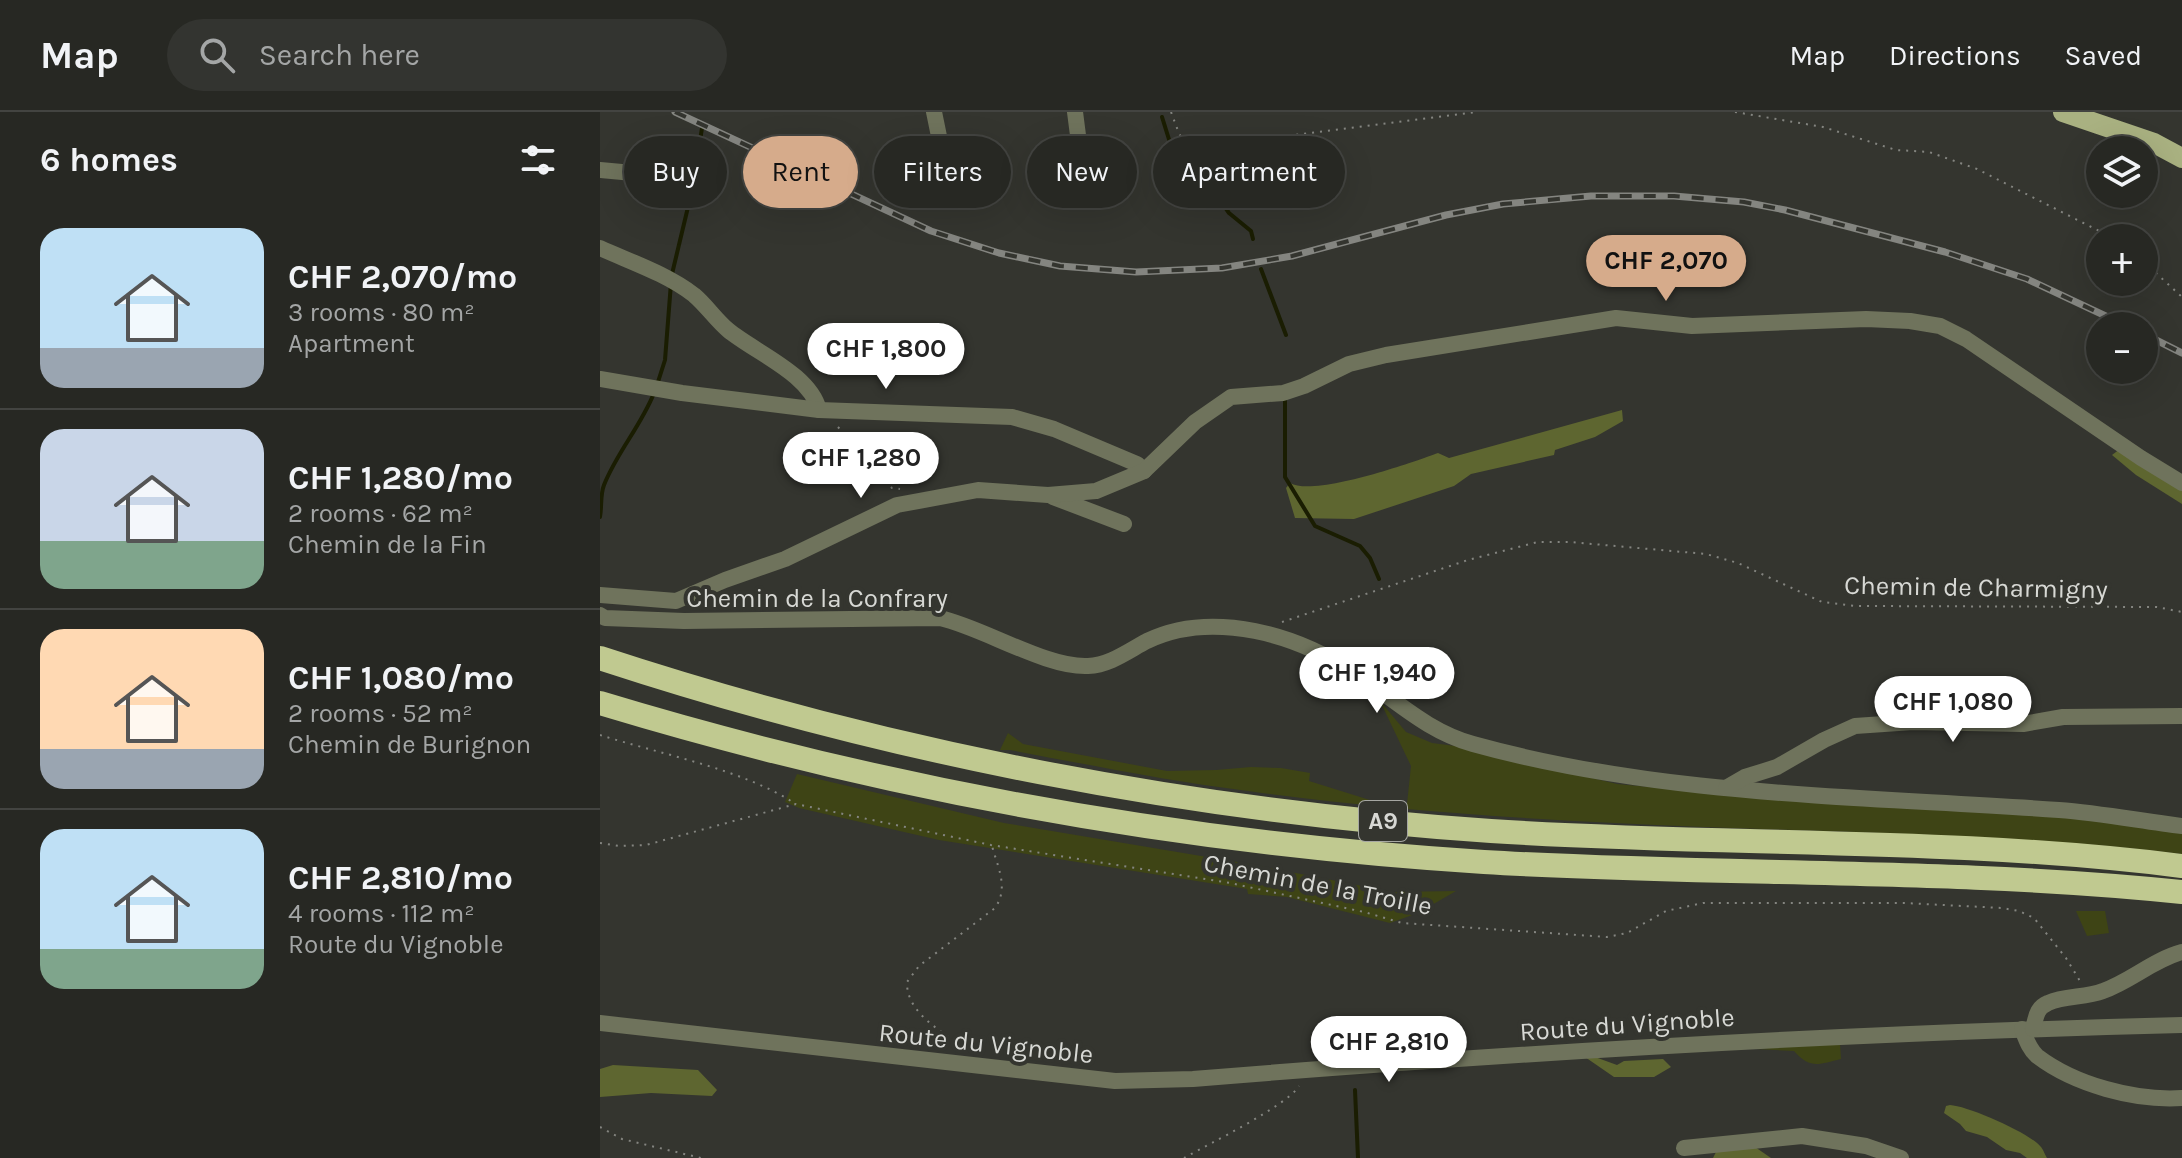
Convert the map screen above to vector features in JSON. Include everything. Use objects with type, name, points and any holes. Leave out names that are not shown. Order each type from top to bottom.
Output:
[{"type":"highway","name":"A9","points":[[600,658],[784,712],[940,751],[1115,784],[1289,811],[1491,831],[1988,850],[2182,866]]},
{"type":"highway","name":"A9","points":[[600,703],[773,751],[932,788],[1075,815],[1278,844],[1486,862],[1993,877],[2182,892]]},
{"type":"main road","points":[[2063,112],[2154,143],[2182,158]]},
{"type":"street","points":[[934,112],[939,136]]},
{"type":"street","points":[[1075,112],[1078,136]]},
{"type":"street","points":[[600,170],[624,172]]},
{"type":"street","points":[[600,248],[694,295],[729,331],[798,380],[816,398],[825,415]]},
{"type":"street","points":[[600,595],[676,601],[785,559],[897,505],[978,490],[1048,495],[1096,491],[1144,471],[1195,422],[1231,397],[1283,393],[1349,364],[1386,355],[1616,318],[1692,326],[1866,319],[1928,323],[1952,331],[2182,483]]},
{"type":"street","points":[[600,379],[825,415],[1012,417],[1054,429],[1137,464],[1144,471]]},
{"type":"street","points":[[1048,495],[1124,524]]},
{"type":"street","name":"Chemin de la Confrary","points":[[600,615],[605,618],[684,621],[940,618],[964,623],[1046,658],[1086,666],[1111,661],[1170,631],[1198,627],[1267,634],[1308,647],[1356,674],[1407,713],[1446,735],[1471,744],[1603,773],[1666,783],[1842,798],[2064,810],[2182,826]]},
{"type":"street","points":[[1726,788],[1745,777],[1777,767],[1855,726],[1913,722],[2023,724],[2063,717],[2182,716]]},
{"type":"street","points":[[2182,952],[2165,957],[2108,989],[2087,997],[2046,1003],[2037,1011],[2028,1029],[2028,1044],[2036,1055],[2073,1076],[2143,1096],[2182,1098]]},
{"type":"street","name":"Route du Vignoble","points":[[600,1023],[1115,1081],[1193,1079],[1743,1040],[2182,1025]]},
{"type":"street","points":[[1684,1148],[1802,1136],[1866,1146],[1901,1158]]},
{"type":"path","points":[[1171,112],[1190,150],[1215,156],[1287,136],[1476,112]]},
{"type":"path","points":[[1735,112],[1823,127],[1896,150],[1929,152],[1977,169],[2086,224]]},
{"type":"path","points":[[2158,275],[2182,297]]},
{"type":"path","points":[[825,415],[892,488],[902,489]]},
{"type":"path","name":"Chemin de Charmigny","points":[[1267,634],[1283,621],[1468,560],[1538,542],[1706,554],[1738,563],[1822,602],[1856,606],[2157,607],[2182,612]]},
{"type":"path","points":[[600,735],[711,768],[776,791],[796,804]]},
{"type":"path","name":"Chemin de la Troille","points":[[600,843],[646,845],[796,804],[991,845],[1230,883],[1402,923],[1607,937],[1627,933],[1666,911],[1703,903],[1904,903],[2012,909],[2034,918],[2043,928],[2066,958],[2087,997]]},
{"type":"path","points":[[969,1049],[948,1037],[918,1011],[909,998],[907,982],[919,966],[995,908],[1001,900],[1003,884],[991,845]]},
{"type":"path","points":[[1184,1158],[1296,1091],[1303,1079],[1303,1070]]},
{"type":"path","points":[[600,1127],[622,1139],[701,1158]]},
{"type":"green space","points":[[1622,410],[1623,421],[1595,437],[1555,450],[1554,455],[1471,474],[1454,486],[1354,519],[1295,518],[1286,488],[1290,483],[1319,486],[1340,482],[1386,471],[1438,453],[1449,458]]},
{"type":"green space","points":[[2120,449],[2182,487],[2182,504],[2136,475],[2112,455]]},
{"type":"green space","points":[[1380,701],[1406,732],[1432,743],[1463,747],[1617,784],[1755,797],[2022,811],[2182,830],[2182,854],[2041,841],[1615,823],[1432,811],[1218,787],[1000,750],[1008,733],[1023,744],[1167,771],[1281,768],[1310,773],[1309,781],[1373,801],[1407,804],[1411,766]]},
{"type":"green space","points":[[797,774],[1004,823],[1249,864],[1393,892],[1456,891],[1418,913],[1390,923],[1287,897],[1248,894],[1247,889],[939,840],[799,808],[785,802]]},
{"type":"green space","points":[[2076,911],[2105,911],[2109,933],[2087,936]]},
{"type":"green space","points":[[1840,1043],[1841,1059],[1821,1064],[1805,1061],[1794,1051],[1756,1049]]},
{"type":"green space","points":[[1585,1057],[1595,1057],[1617,1065],[1624,1061],[1663,1059],[1671,1067],[1654,1077],[1614,1077]]},
{"type":"green space","points":[[613,1065],[698,1070],[717,1090],[712,1096],[651,1093],[600,1097],[600,1069]]},
{"type":"green space","points":[[1946,1106],[1984,1115],[2025,1135],[2041,1147],[2047,1158],[2027,1158],[2006,1150],[1987,1137],[1966,1131],[1944,1113]]},
{"type":"green space","points":[[1755,1147],[1771,1158],[1713,1158],[1716,1152]]},
{"type":"waterway","points":[[1162,117],[1172,149],[1204,177],[1229,213],[1251,231],[1253,239]]},
{"type":"waterway","points":[[701,136],[702,128]]},
{"type":"waterway","points":[[672,274],[688,208]]},
{"type":"waterway","points":[[1261,269],[1286,335]]},
{"type":"waterway","points":[[657,385],[665,360],[671,283]]},
{"type":"waterway","points":[[600,517],[604,485],[654,393]]},
{"type":"waterway","points":[[1285,401],[1285,477],[1315,526],[1360,546],[1370,558],[1379,579]]},
{"type":"waterway","points":[[1355,1090],[1358,1158]]},
{"type":"railway","points":[[675,112],[931,231],[999,253],[1060,266],[1136,272],[1222,268],[1292,256],[1446,215],[1503,204],[1591,196],[1674,196],[1744,202],[1785,210],[1945,252],[2027,279],[2097,312]]},
{"type":"railway","points":[[2158,341],[2182,353]]}]
